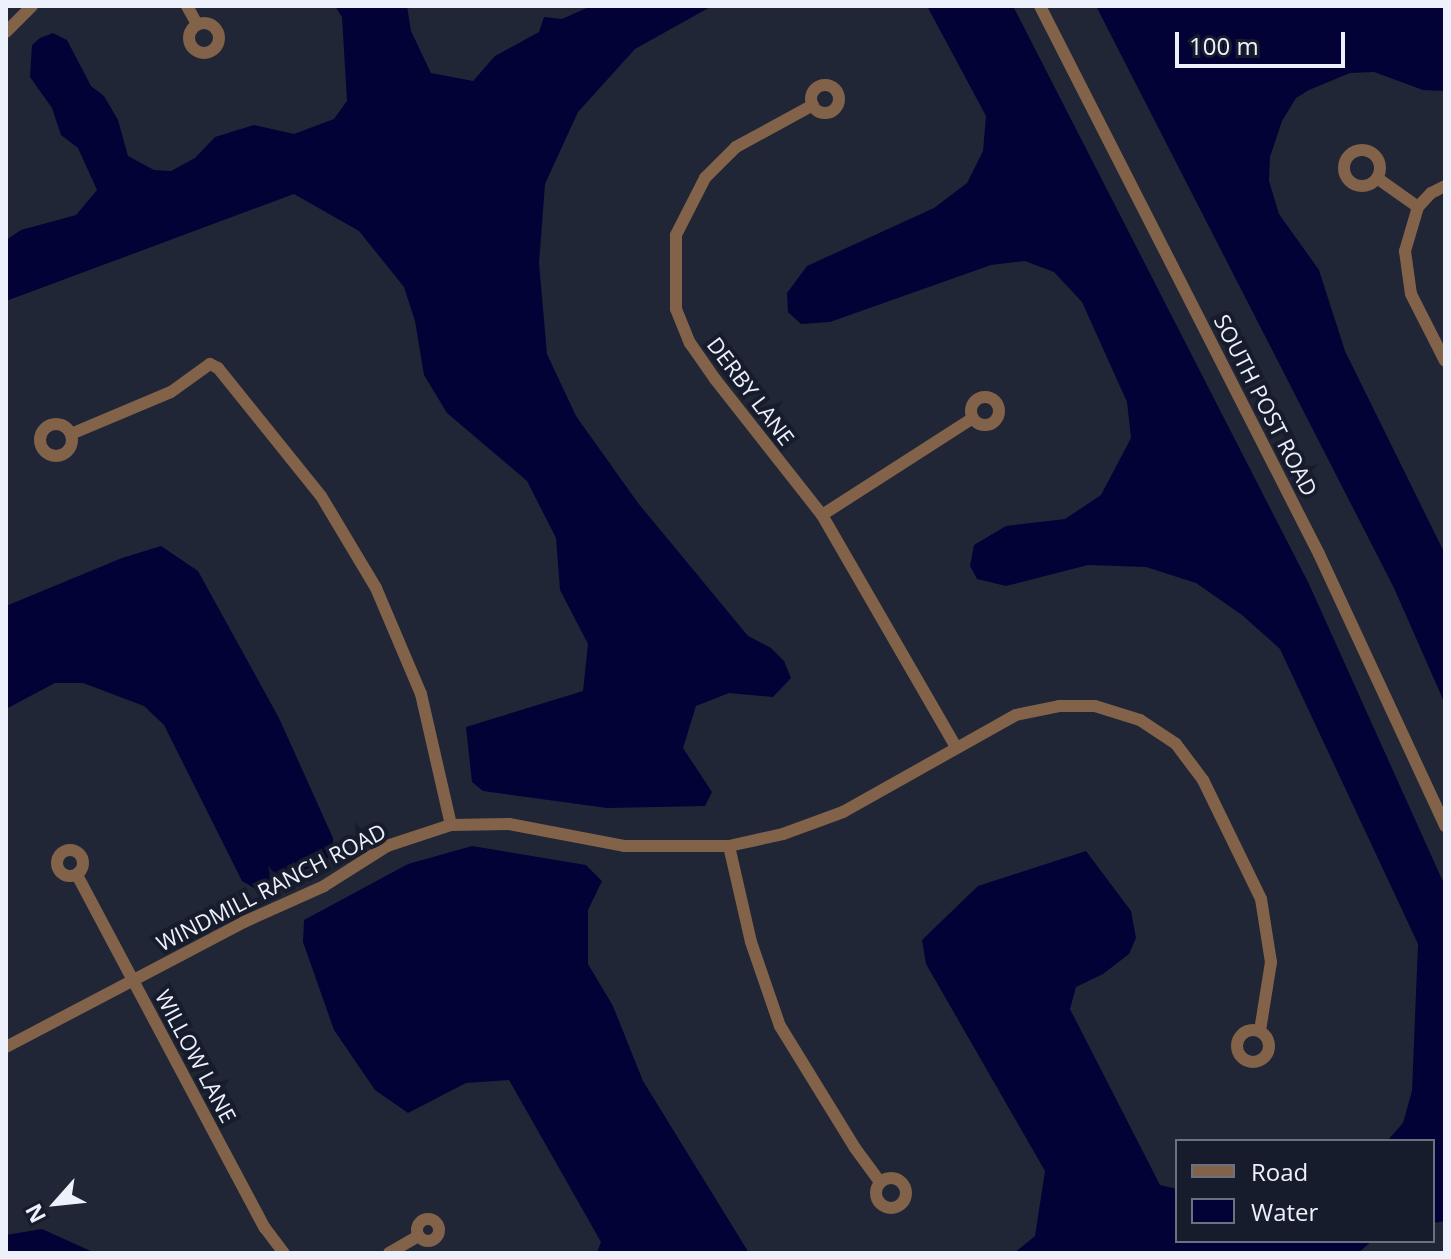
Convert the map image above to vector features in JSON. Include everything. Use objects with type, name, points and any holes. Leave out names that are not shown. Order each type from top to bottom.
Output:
[{"type":"street","points":[[6,32],[32,6]]},
{"type":"street","points":[[187,6],[197,24]]},
{"type":"street","name":"SOUTH POST ROAD","points":[[1040,6],[1319,554],[1445,826]]},
{"type":"street","name":"DERBY LANE","points":[[813,105],[736,147],[705,178],[676,235],[676,309],[690,343],[822,515],[956,747]]},
{"type":"street","points":[[1377,178],[1418,207]]},
{"type":"street","points":[[1444,357],[1411,294],[1405,251],[1418,207],[1431,193],[1445,186]]},
{"type":"street","points":[[71,434],[171,392],[210,364],[218,368],[321,496],[376,588],[421,694],[451,825]]},
{"type":"street","points":[[822,515],[973,418]]},
{"type":"street","name":"WINDMILL RANCH ROAD","points":[[6,1047],[244,922],[324,886],[387,846],[451,825],[509,824],[624,846],[729,846],[783,834],[843,812],[1016,715],[1059,706],[1095,706],[1140,720],[1176,744],[1203,780],[1261,899],[1271,962],[1260,1031]]},
{"type":"street","points":[[729,846],[751,942],[780,1026],[855,1148],[880,1182]]},
{"type":"street","name":"WILLOW LANE","points":[[77,875],[265,1228],[284,1253]]},
{"type":"street","points":[[389,1253],[419,1236]]},
{"type":"water","points":[[335,6],[407,6],[411,31],[431,73],[473,81],[495,56],[539,32],[544,17],[562,19],[591,6],[712,6],[635,49],[578,112],[545,184],[539,263],[547,354],[576,416],[638,503],[748,636],[771,648],[784,661],[791,678],[773,697],[729,693],[696,706],[683,748],[712,792],[705,806],[607,808],[483,791],[472,782],[466,727],[583,691],[588,644],[560,590],[556,538],[527,481],[447,413],[424,375],[415,321],[404,287],[359,231],[294,194],[6,301],[6,240],[21,230],[76,215],[97,190],[78,148],[61,135],[52,108],[30,77],[32,45],[53,33],[67,40],[91,86],[104,96],[118,120],[128,156],[154,170],[171,171],[195,158],[215,137],[254,125],[294,134],[334,119],[347,101],[342,17]]},
{"type":"water","points":[[927,6],[1013,6],[1309,584],[1445,886],[1445,1221],[1435,1223],[1435,1139],[1389,1139],[1403,1123],[1412,1091],[1418,944],[1280,649],[1242,615],[1196,583],[1146,567],[1088,565],[1006,586],[977,579],[970,566],[974,545],[1006,526],[1065,519],[1101,495],[1131,438],[1127,402],[1082,302],[1054,272],[1025,261],[991,265],[830,322],[801,324],[788,312],[787,293],[807,266],[934,208],[967,183],[983,151],[986,116]]},
{"type":"water","points":[[1096,6],[1445,6],[1445,91],[1423,90],[1374,72],[1350,73],[1309,90],[1296,98],[1282,121],[1270,157],[1269,181],[1279,214],[1319,270],[1345,351],[1445,554],[1445,704],[1394,588]]},
{"type":"water","points":[[161,546],[198,571],[279,718],[333,838],[332,856],[261,892],[242,881],[164,725],[144,706],[83,683],[55,683],[6,709],[6,606],[122,558]]},
{"type":"water","points":[[472,846],[586,865],[602,881],[588,910],[588,964],[613,1006],[643,1081],[749,1253],[597,1253],[601,1242],[509,1080],[466,1083],[408,1113],[375,1090],[334,1030],[303,942],[304,920],[408,864]]},
{"type":"water","points":[[1086,851],[1131,911],[1136,938],[1129,954],[1103,974],[1076,987],[1070,1009],[1160,1185],[1175,1189],[1175,1243],[1370,1243],[1358,1253],[1014,1253],[1035,1236],[1045,1171],[926,964],[922,940],[978,886]]},
{"type":"water","points":[[42,1229],[95,1253],[6,1253],[6,1235]]}]
